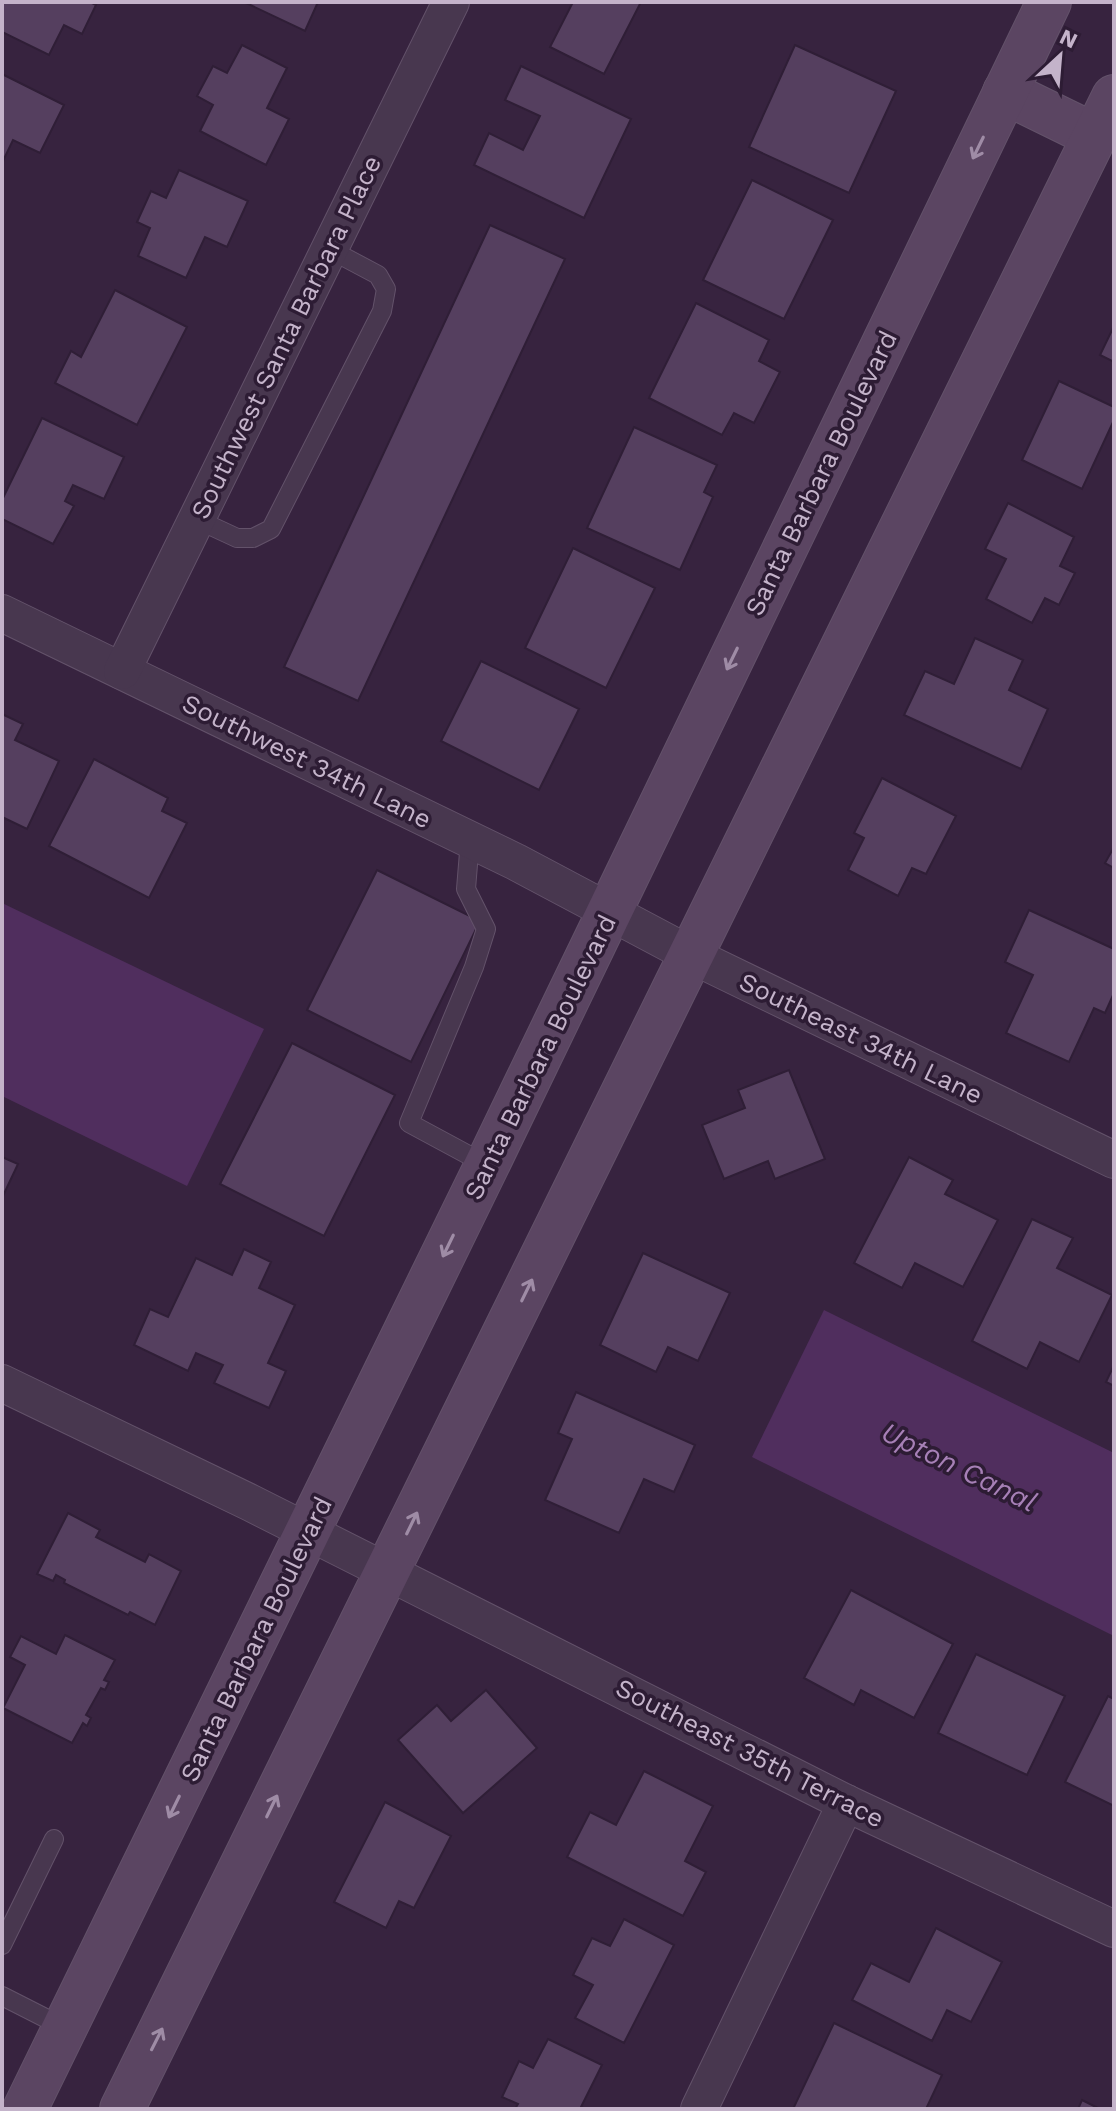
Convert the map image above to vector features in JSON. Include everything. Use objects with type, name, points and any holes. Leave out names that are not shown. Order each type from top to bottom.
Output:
[{"type":"main road","name":"Santa Barbara Boulevard","points":[[25,2109],[609,914],[1049,2]]},
{"type":"main road","points":[[1005,92],[1095,136]]},
{"type":"main road","points":[[122,2109],[1114,97]]},
{"type":"street","name":"Southwest Santa Barbara Place","points":[[122,671],[451,2]]},
{"type":"street","name":"Southwest 34th Lane","points":[[2,613],[470,840],[609,914]]},
{"type":"street","name":"Southeast 34th Lane","points":[[609,914],[1114,1160]]},
{"type":"street","name":"Southeast 35th Terrace","points":[[2,1383],[251,1503],[846,1803],[1114,1929]]},
{"type":"street","points":[[699,2109],[846,1803]]},
{"type":"lane","points":[[196,519],[237,538],[253,538],[271,529],[382,311],[386,289],[378,275],[329,249]]},
{"type":"lane","points":[[470,840],[466,889],[486,929],[474,967],[409,1123],[487,1165]]},
{"type":"lane","points":[[2,1945],[54,1839]]},
{"type":"lane","points":[[2,1996],[65,2028]]},
{"type":"water","points":[[2,903],[264,1029],[187,1186],[2,1096]]},
{"type":"water","name":"Upton Canal","points":[[824,1310],[1114,1453],[1114,1636],[752,1457]]},
{"type":"building","points":[[2,2],[90,2],[96,5],[82,34],[64,25],[49,55],[2,32]]},
{"type":"building","points":[[244,2],[318,2],[305,31]]},
{"type":"building","points":[[573,2],[641,2],[604,74],[550,47]]},
{"type":"building","points":[[242,45],[287,68],[267,108],[289,119],[266,165],[200,131],[213,105],[197,96],[213,66],[227,73]]},
{"type":"building","points":[[795,45],[896,91],[849,193],[749,147]]},
{"type":"building","points":[[521,66],[631,119],[584,218],[474,165],[489,133],[523,150],[540,116],[505,100]]},
{"type":"building","points":[[2,74],[64,105],[40,153],[13,140],[2,163]]},
{"type":"building","points":[[179,170],[248,201],[227,247],[205,237],[186,278],[138,256],[150,228],[137,222],[151,191],[166,198]]},
{"type":"building","points":[[752,180],[833,220],[784,319],[703,280]]},
{"type":"building","points":[[490,225],[565,259],[358,701],[284,667]]},
{"type":"building","points":[[115,290],[187,327],[137,425],[55,383],[71,351],[81,357]]},
{"type":"building","points":[[696,303],[769,340],[759,361],[780,372],[754,423],[734,413],[722,435],[649,398]]},
{"type":"building","points":[[1114,326],[1114,362],[1100,355]]},
{"type":"building","points":[[1059,381],[1114,407],[1114,420],[1082,489],[1022,460]]},
{"type":"building","points":[[42,418],[124,457],[104,499],[73,485],[65,501],[74,506],[53,544],[2,519],[2,500]]},
{"type":"building","points":[[634,427],[717,465],[704,492],[713,497],[680,570],[587,528]]},
{"type":"building","points":[[1008,503],[1074,537],[1060,566],[1075,573],[1059,605],[1045,598],[1032,623],[986,599],[1006,559],[985,549]]},
{"type":"building","points":[[573,548],[655,588],[606,688],[525,648]]},
{"type":"building","points":[[975,638],[1023,660],[1009,690],[1048,709],[1021,769],[904,715],[925,671],[954,684]]},
{"type":"building","points":[[481,661],[579,709],[539,790],[441,741]]},
{"type":"building","points":[[2,714],[23,724],[15,740],[59,761],[27,829],[2,817]]},
{"type":"building","points":[[94,759],[168,798],[162,811],[187,823],[149,898],[49,846]]},
{"type":"building","points":[[882,778],[956,816],[926,874],[912,868],[898,896],[848,870],[864,838],[854,833]]},
{"type":"building","points":[[1114,847],[1114,868],[1105,863]]},
{"type":"building","points":[[377,870],[480,921],[411,1062],[307,1010]]},
{"type":"building","points":[[1029,910],[1114,949],[1114,993],[1105,1013],[1094,1008],[1069,1062],[1006,1033],[1033,975],[1005,962]]},
{"type":"building","points":[[292,1043],[395,1095],[324,1236],[220,1184]]},
{"type":"building","points":[[789,1070],[825,1159],[775,1179],[768,1161],[724,1179],[702,1125],[745,1108],[738,1090]]},
{"type":"building","points":[[2,1157],[18,1164],[2,1198]]},
{"type":"building","points":[[909,1157],[953,1180],[945,1194],[998,1220],[963,1287],[915,1263],[902,1288],[854,1263]]},
{"type":"building","points":[[1032,1219],[1073,1238],[1057,1268],[1112,1295],[1079,1362],[1040,1342],[1027,1369],[972,1341]]},
{"type":"building","points":[[244,1249],[271,1262],[259,1288],[295,1305],[268,1363],[286,1371],[269,1408],[214,1383],[223,1365],[196,1353],[188,1371],[134,1345],[150,1309],[168,1317],[196,1258],[232,1275]]},
{"type":"building","points":[[643,1253],[730,1293],[698,1361],[668,1347],[656,1372],[600,1345]]},
{"type":"building","points":[[1114,1365],[1114,1386],[1106,1382]]},
{"type":"building","points":[[576,1392],[695,1445],[674,1492],[644,1479],[619,1533],[545,1500],[572,1439],[558,1433]]},
{"type":"building","points":[[68,1513],[100,1530],[96,1537],[145,1562],[149,1554],[181,1571],[155,1625],[64,1583],[65,1580],[56,1575],[53,1581],[37,1574]]},
{"type":"building","points":[[851,1590],[953,1644],[914,1718],[861,1690],[854,1705],[804,1678]]},
{"type":"building","points":[[65,1635],[115,1660],[104,1680],[109,1682],[105,1690],[101,1688],[86,1715],[91,1718],[87,1726],[83,1723],[72,1743],[3,1708],[25,1665],[10,1657],[21,1636],[56,1654]]},
{"type":"building","points":[[976,1654],[1065,1696],[1027,1775],[938,1733]]},
{"type":"building","points":[[486,1690],[537,1748],[463,1813],[398,1740],[437,1705],[451,1721]]},
{"type":"building","points":[[1108,1696],[1114,1699],[1114,1806],[1065,1782]]},
{"type":"building","points":[[644,1771],[713,1806],[685,1861],[706,1872],[683,1916],[567,1857],[590,1812],[616,1825]]},
{"type":"building","points":[[385,1802],[451,1836],[414,1908],[399,1901],[386,1928],[334,1902]]},
{"type":"building","points":[[624,1919],[674,1945],[624,2043],[575,2018],[593,1985],[573,1975],[592,1938],[610,1946]]},
{"type":"building","points":[[936,1928],[1002,1962],[971,2022],[947,2010],[932,2041],[852,2000],[871,1963],[909,1982]]},
{"type":"building","points":[[834,2023],[942,2075],[926,2109],[793,2109]]},
{"type":"building","points":[[548,2039],[602,2065],[581,2107],[586,2109],[515,2109],[518,2104],[502,2097],[519,2061],[533,2068]]},
{"type":"building","points":[[1082,2100],[1100,2109],[1078,2109]]}]
